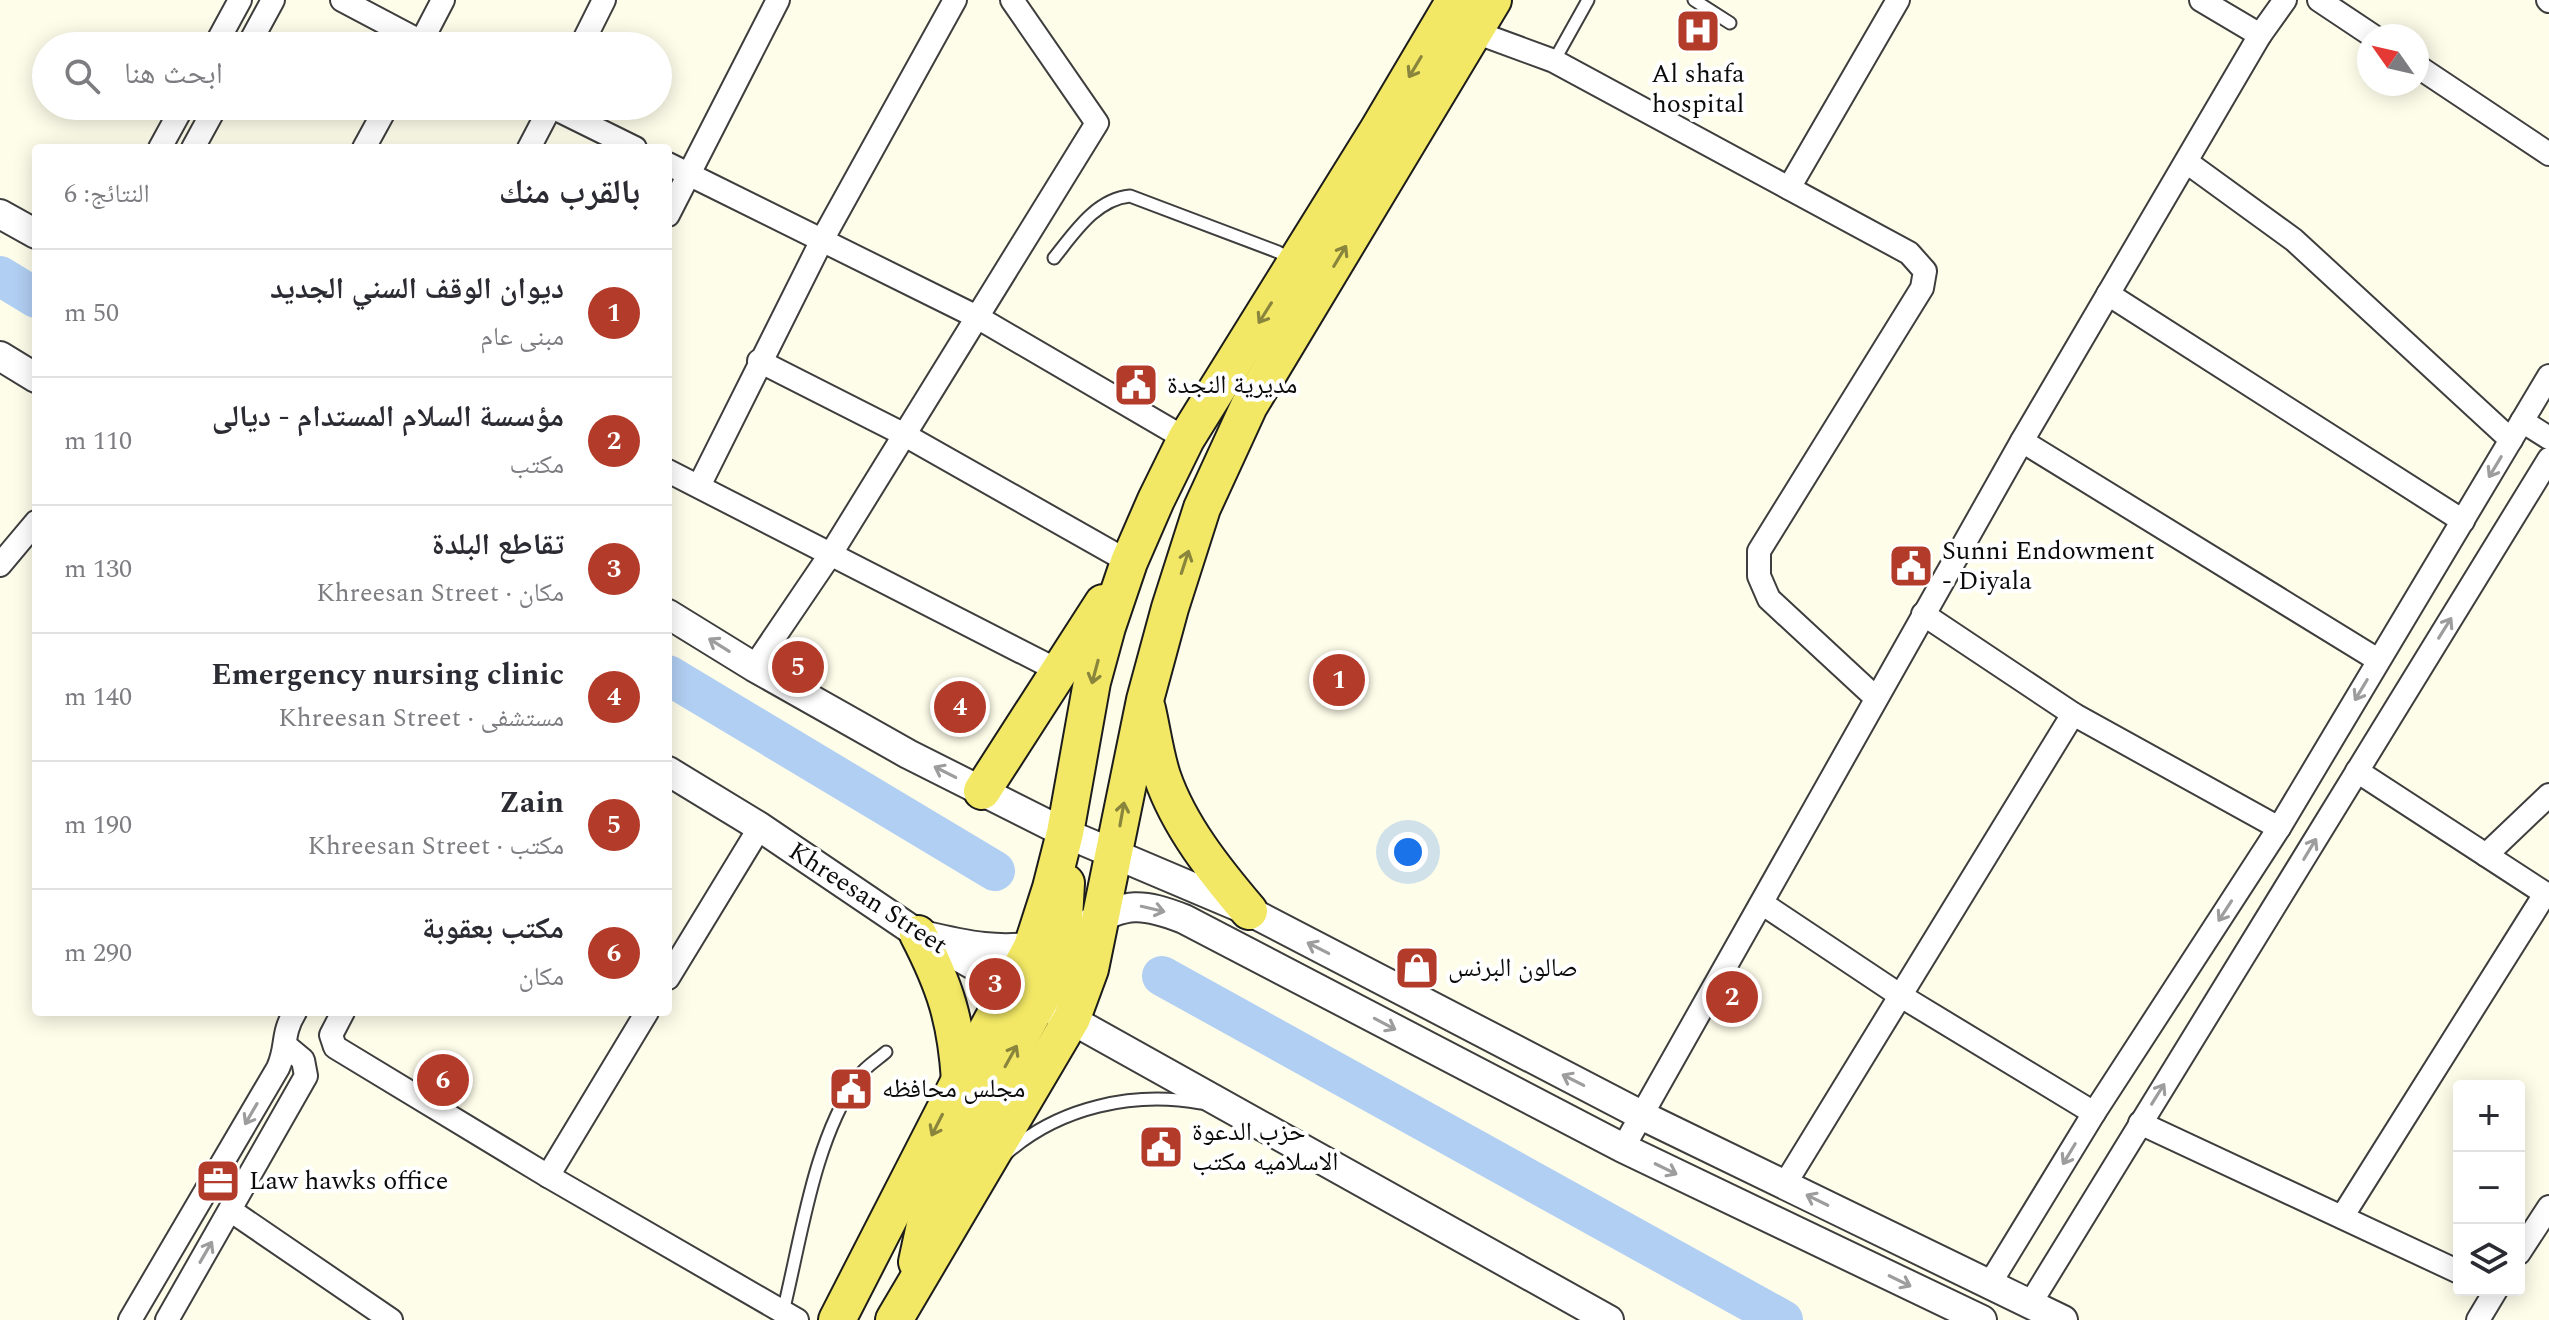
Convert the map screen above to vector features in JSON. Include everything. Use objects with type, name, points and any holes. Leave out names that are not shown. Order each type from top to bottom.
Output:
[{"type":"main road","points":[[894,1320],[979,1177],[1042,1001],[1051,888],[1065,833],[1092,682],[1129,562],[1186,439],[1455,0]]},
{"type":"main road","points":[[837,1320],[960,1080],[1042,1001],[1090,969],[1145,700],[1202,508],[1249,406],[1493,0]]},
{"type":"main road","points":[[982,791],[1129,562]]},
{"type":"main road","points":[[1145,700],[1162,776],[1180,813],[1215,870],[1249,911]]},
{"type":"main road","points":[[918,934],[946,992],[954,1023],[960,1080]]},
{"type":"main road","points":[[916,1279],[921,1238],[938,1185],[1042,1001]]},
{"type":"street","points":[[223,32],[240,0]]},
{"type":"street","points":[[256,32],[273,0]]},
{"type":"street","points":[[342,0],[400,32]]},
{"type":"street","points":[[429,32],[443,0]]},
{"type":"street","points":[[588,32],[604,0]]},
{"type":"street","points":[[672,208],[778,0]]},
{"type":"street","points":[[699,486],[821,242],[955,0]]},
{"type":"street","points":[[754,667],[832,552],[1097,123],[1012,0]]},
{"type":"street","points":[[1789,188],[1898,0]]},
{"type":"street","points":[[2201,0],[2260,35]]},
{"type":"street","points":[[1623,1148],[2022,441],[2188,163],[2260,35],[2285,0]]},
{"type":"street","points":[[2319,0],[2357,25]]},
{"type":"street","points":[[1475,32],[1554,61],[1909,253],[1925,271],[1922,288],[1759,551],[1759,576],[1769,599],[1876,698]]},
{"type":"street","points":[[2429,74],[2549,154]]},
{"type":"street","points":[[162,144],[175,120]]},
{"type":"street","points":[[195,144],[208,120]]},
{"type":"street","points":[[366,144],[379,120]]},
{"type":"street","points":[[531,144],[544,120]]},
{"type":"street","points":[[579,120],[627,144]]},
{"type":"street","points":[[2188,163],[2294,240],[2517,430],[2549,438]]},
{"type":"street","points":[[672,166],[977,317],[1186,439]]},
{"type":"street","points":[[0,214],[32,232]]},
{"type":"street","points":[[2108,294],[2463,521]]},
{"type":"street","points":[[0,356],[32,376]]},
{"type":"street","points":[[759,361],[903,434],[1129,562]]},
{"type":"street","points":[[1989,1285],[2094,1113],[2279,828],[2549,376]]},
{"type":"street","points":[[2022,441],[2378,660]]},
{"type":"street","points":[[2030,1304],[2549,459]]},
{"type":"street","points":[[672,473],[832,552],[1059,671]]},
{"type":"street","points":[[0,565],[32,527]]},
{"type":"street","points":[[1923,614],[2073,714],[2279,828]]},
{"type":"street","points":[[672,616],[908,754],[1065,833],[1249,911],[1643,1116],[2063,1320]]},
{"type":"street","points":[[1785,1184],[2073,714]]},
{"type":"street","points":[[2342,1217],[2547,895],[2357,771]]},
{"type":"street","name":"Khreesan Street","points":[[672,773],[760,827],[918,934],[1609,1320]]},
{"type":"street","points":[[2486,855],[2549,795]]},
{"type":"street","points":[[672,971],[760,827]]},
{"type":"street","points":[[1763,904],[1901,996],[2094,1113]]},
{"type":"street","points":[[918,934],[996,949],[1048,943],[1121,908],[1141,905],[1184,919],[1623,1148],[1982,1320]]},
{"type":"street","points":[[130,1320],[278,1068],[285,1045],[284,1033],[293,1016]]},
{"type":"street","points":[[341,1016],[331,1035],[335,1047],[548,1176],[790,1316]]},
{"type":"street","points":[[548,1176],[645,1016]]},
{"type":"street","points":[[167,1320],[306,1076],[303,1060],[285,1045]]},
{"type":"street","points":[[2140,1123],[2453,1269]]},
{"type":"street","points":[[2525,1244],[2549,1207]]},
{"type":"street","points":[[230,1210],[391,1320]]},
{"type":"street","points":[[2478,1320],[2492,1296]]},
{"type":"lane","points":[[1554,61],[1588,0]]},
{"type":"lane","points":[[1694,0],[1730,23]]},
{"type":"lane","points":[[1054,258],[1097,209],[1119,197],[1130,196],[1278,252],[1296,263]]},
{"type":"lane","points":[[790,1316],[815,1175],[836,1116],[860,1074],[886,1052]]},
{"type":"lane","points":[[979,1177],[1049,1126],[1089,1109],[1132,1099],[1156,1098],[1200,1103],[1239,1115]]},
{"type":"waterway","points":[[0,276],[32,296]]},
{"type":"waterway","points":[[672,677],[995,871]]},
{"type":"waterway","points":[[1162,976],[1783,1320]]},
{"type":"place","name":"Al shafa hospital","points":[[1698,31]]},
{"type":"place","name":"مديرية النجدة","points":[[1136,385]]},
{"type":"place","name":"Sunni Endowment - Diyala","points":[[1911,566]]},
{"type":"place","name":"Zain","points":[[798,667]]},
{"type":"place","name":"ديوان الوقف السني الجديد","points":[[1339,680]]},
{"type":"place","name":"Emergency nursing clinic","points":[[960,707]]},
{"type":"place","name":"صالون البرنس","points":[[1417,968]]},
{"type":"place","name":"تقاطع البلدة","points":[[995,984]]},
{"type":"place","name":"مؤسسة السلام المستدام - ديالى","points":[[1732,997]]},
{"type":"place","name":"مكتب بعقوبة","points":[[443,1080]]},
{"type":"place","name":"مجلس محافظه","points":[[851,1089]]},
{"type":"place","name":"حزب الدعوة الاسلاميه مكتب","points":[[1161,1147]]},
{"type":"place","name":"Law hawks office","points":[[218,1181]]}]
